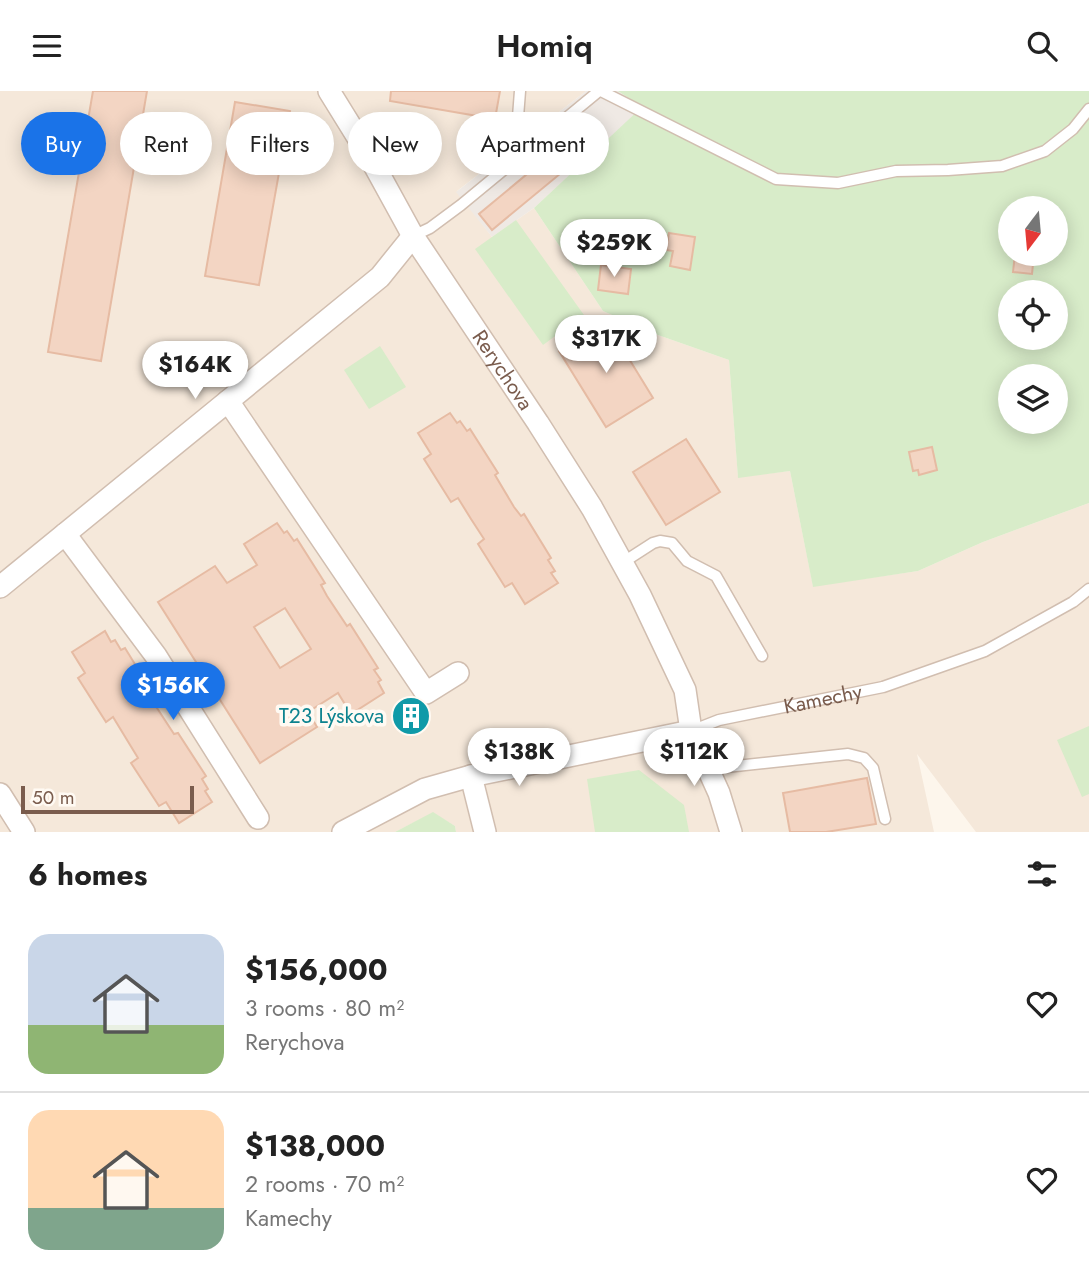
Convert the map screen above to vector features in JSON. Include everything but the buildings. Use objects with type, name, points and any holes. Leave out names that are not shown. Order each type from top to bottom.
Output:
[{"type":"street","name":"Rerychova","points":[[329,91],[368,154],[413,236],[538,423],[592,508],[622,563],[685,689],[691,731],[719,793],[731,832]]},
{"type":"street","points":[[0,587],[380,277],[413,236]]},
{"type":"street","points":[[228,401],[426,692],[458,673]]},
{"type":"street","points":[[65,534],[156,656],[258,818]]},
{"type":"street","name":"Kamechy","points":[[343,832],[425,789],[471,776],[691,731]]},
{"type":"street","points":[[471,776],[485,832]]},
{"type":"street","points":[[0,794],[24,832]]},
{"type":"lane","points":[[518,112],[520,91]]},
{"type":"lane","points":[[574,112],[600,91],[776,179],[838,183],[896,171],[1002,166],[1045,151],[1073,129],[1089,109]]},
{"type":"lane","points":[[413,236],[461,205],[497,175]]},
{"type":"lane","points":[[622,563],[653,543],[672,543],[687,561],[716,576],[762,656]]},
{"type":"lane","name":"Kamechy","points":[[691,731],[719,720],[883,687],[985,651],[1073,602],[1089,589]]},
{"type":"lane","points":[[708,769],[848,754],[864,758],[873,768],[885,819]]},
{"type":"shaded area","points":[[0,91],[586,91],[559,112],[456,112],[456,175],[478,175],[457,191],[492,237],[534,208],[603,311],[658,335],[729,360],[738,477],[790,471],[813,586],[918,571],[983,542],[1089,503],[1089,832],[976,832],[917,754],[934,832],[456,832],[455,826],[433,813],[395,832],[0,832]]},
{"type":"shaded area","points":[[586,91],[618,91],[643,107],[609,139],[609,112],[559,112]]},
{"type":"shaded area","points":[[478,175],[570,175],[534,208],[492,237],[456,192]]},
{"type":"green space","points":[[618,91],[1089,91],[1089,503],[983,542],[918,571],[813,587],[790,471],[738,478],[729,360],[658,335],[603,311],[534,208],[569,175],[609,175],[609,138],[642,107]]},
{"type":"green space","points":[[516,220],[584,315],[543,345],[475,249]]},
{"type":"green space","points":[[380,346],[406,387],[369,409],[344,370]]},
{"type":"green space","points":[[1089,726],[1089,794],[1082,797],[1057,740]]},
{"type":"green space","points":[[639,770],[684,805],[689,832],[595,832],[587,779]]},
{"type":"green space","points":[[433,812],[455,826],[456,832],[395,832]]},
{"type":"place","name":"T23 Lýskova","points":[[411,716]]}]
